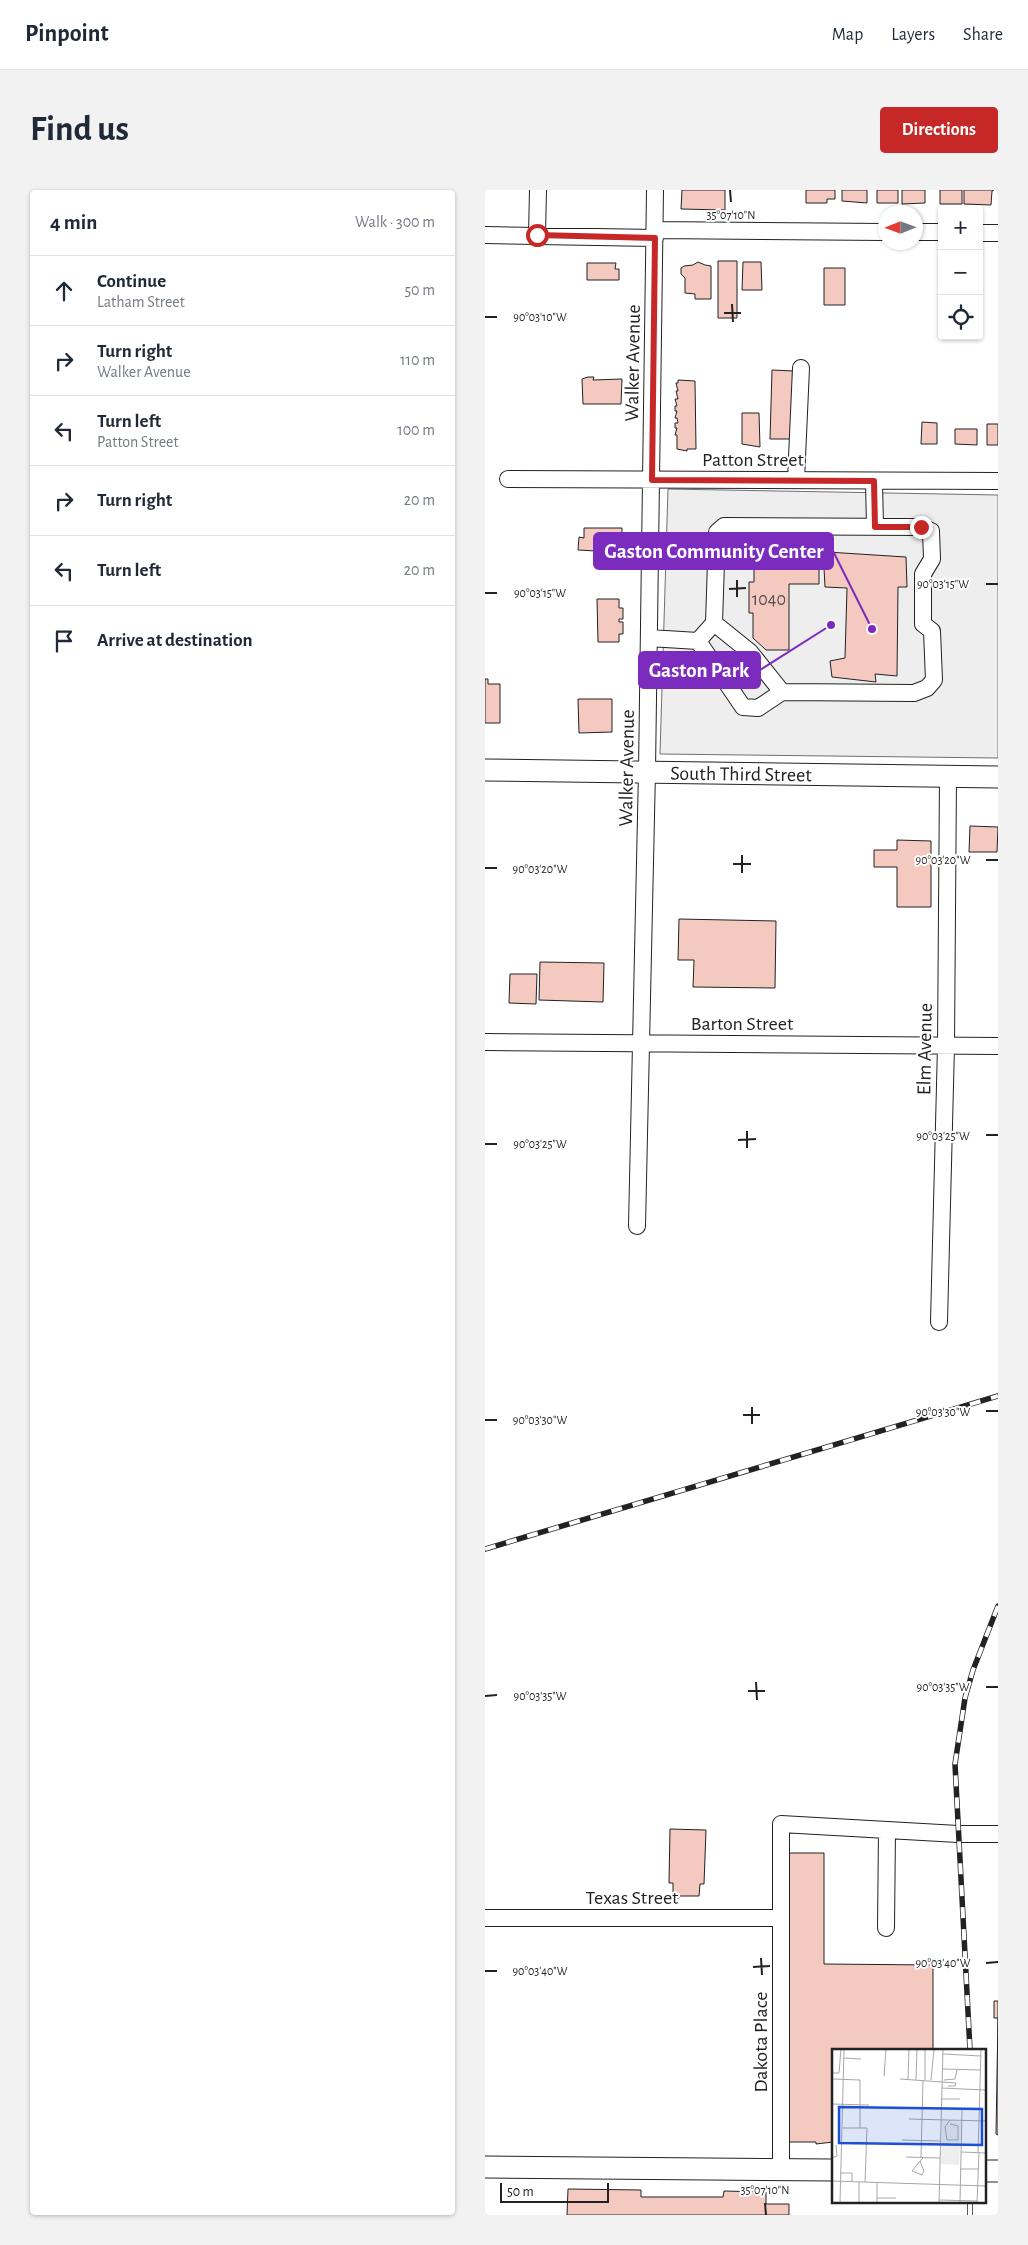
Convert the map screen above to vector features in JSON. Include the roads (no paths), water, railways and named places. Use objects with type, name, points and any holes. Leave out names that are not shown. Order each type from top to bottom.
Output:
[{"type":"main road","name":"South Third Street","points":[[485,770],[998,777]]},
{"type":"main road","points":[[485,2167],[832,2170]]},
{"type":"main road","points":[[985,2171],[998,2171]]},
{"type":"street","points":[[537,235],[538,190]]},
{"type":"street","name":"Walker Avenue","points":[[637,1226],[647,771],[655,190]]},
{"type":"street","points":[[485,235],[878,232]]},
{"type":"street","points":[[923,232],[938,232]]},
{"type":"street","points":[[983,233],[998,233]]},
{"type":"street","points":[[796,480],[801,368]]},
{"type":"street","name":"Patton Street","points":[[508,478],[998,481]]},
{"type":"street","points":[[874,481],[875,527]]},
{"type":"street","points":[[724,526],[921,527],[931,531],[932,559],[923,574],[923,624],[932,631],[933,680],[927,688],[914,692],[782,692],[758,708],[743,708],[698,641],[714,623],[717,532],[724,526]]},
{"type":"street","points":[[714,623],[750,652],[782,692]]},
{"type":"street","points":[[649,638],[698,641]]},
{"type":"street","name":"Elm Avenue","points":[[939,1322],[946,1046],[948,776]]},
{"type":"street","name":"Barton Street","points":[[485,1042],[998,1046]]},
{"type":"street","name":"Dakota Place","points":[[781,2170],[781,1824],[887,1830]]},
{"type":"street","points":[[886,1928],[887,1830],[998,1834]]},
{"type":"street","name":"Texas Street","points":[[485,1918],[780,1918]]},
{"type":"railway","points":[[485,1549],[998,1396]]},
{"type":"railway","points":[[970,2049],[955,1764],[965,1698],[973,1670],[998,1606]]},
{"type":"railway","points":[[970,2202],[970,2215]]},
{"type":"place","name":"Gaston Park","points":[[831,625]]},
{"type":"place","name":"Gaston Community Center","points":[[872,629]]}]
